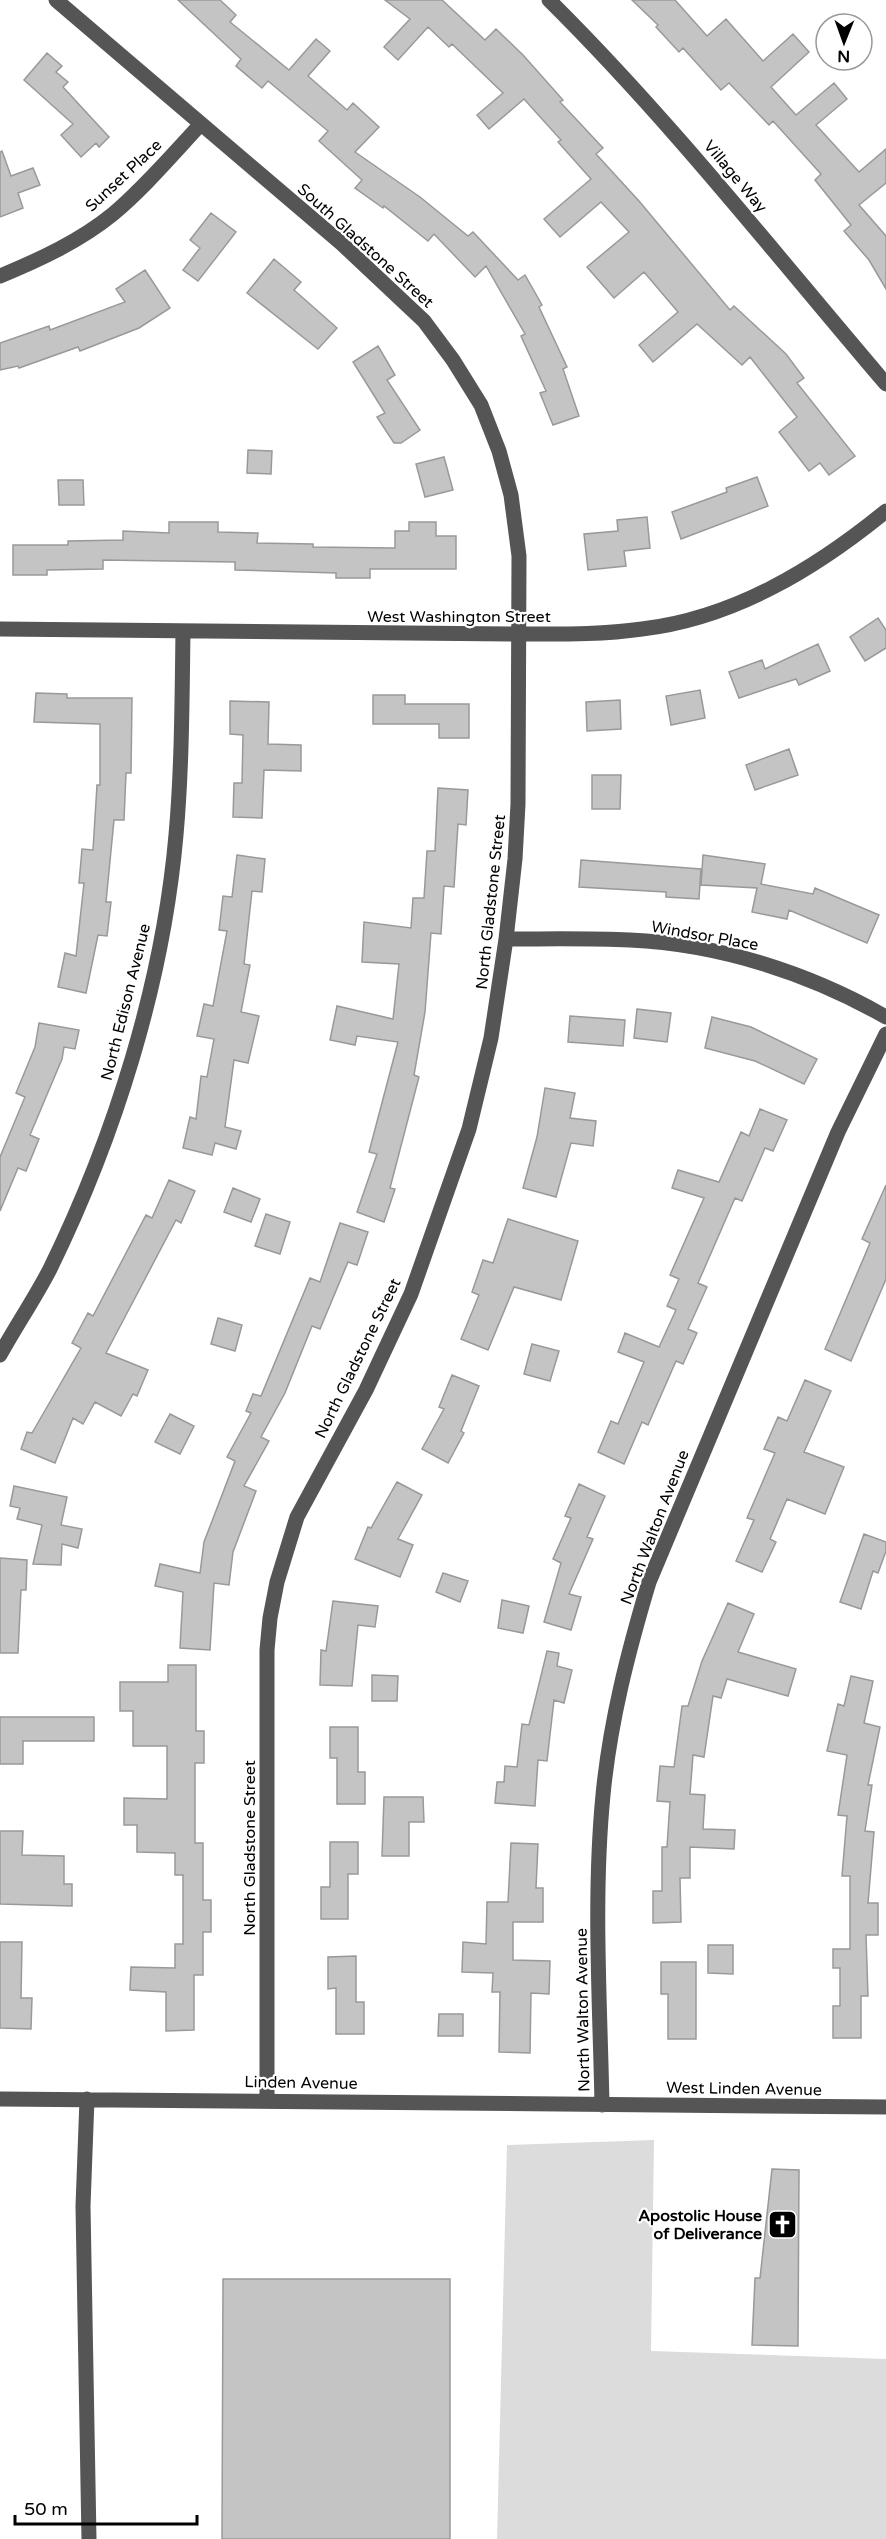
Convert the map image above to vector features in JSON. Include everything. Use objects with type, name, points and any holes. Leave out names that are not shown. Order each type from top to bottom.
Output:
[{"type":"street","name":"South Gladstone Street","points":[[56,0],[380,279],[424,321],[453,360],[481,405],[511,495],[519,556],[518,634]]},
{"type":"street","name":"Village Way","points":[[549,0],[629,81],[691,150],[886,384]]},
{"type":"street","name":"Sunset Place","points":[[0,276],[29,264],[76,239],[112,214],[200,125]]},
{"type":"street","name":"West Washington Street","points":[[0,629],[581,634],[643,629],[697,618],[756,597],[802,572],[847,543],[886,511]]},
{"type":"street","name":"North Edison Avenue","points":[[0,1355],[48,1272],[68,1230],[113,1117],[131,1061],[160,945],[176,836],[183,631]]},
{"type":"street","name":"North Gladstone Street","points":[[267,2100],[267,1650],[270,1618],[277,1582],[297,1518],[366,1390],[411,1294],[469,1129],[491,1038],[515,859],[518,804],[518,634]]},
{"type":"street","name":"Windsor Place","points":[[506,939],[632,940],[746,958],[800,976],[886,1017]]},
{"type":"street","name":"North Walton Avenue","points":[[602,2105],[598,1896],[603,1797],[609,1747],[633,1634],[649,1582],[838,1132],[886,1034]]},
{"type":"street","name":"Linden Avenue","points":[[0,2099],[602,2105]]},
{"type":"street","points":[[87,2099],[83,2206],[90,2539]]},
{"type":"street","name":"West Linden Avenue","points":[[602,2105],[886,2107]]},
{"type":"shaded area","points":[[654,2140],[651,2351],[886,2359],[886,2539],[497,2539],[507,2145]]},
{"type":"building","points":[[178,0],[220,0],[236,15],[230,22],[289,70],[316,39],[330,51],[308,76],[347,110],[353,103],[379,127],[355,152],[420,197],[468,236],[473,232],[518,280],[525,275],[542,305],[539,307],[567,367],[563,369],[579,416],[553,425],[540,393],[546,391],[521,336],[525,334],[486,266],[475,277],[434,234],[428,241],[384,206],[383,208],[355,188],[362,180],[319,141],[328,131],[268,81],[262,88],[236,66],[241,59]]},
{"type":"building","points":[[385,0],[442,0],[485,40],[496,29],[523,55],[563,100],[560,102],[603,148],[596,154],[639,201],[730,310],[734,306],[786,354],[804,378],[797,383],[855,456],[829,475],[820,463],[809,471],[779,432],[797,417],[750,357],[742,365],[697,324],[653,362],[639,345],[678,312],[644,272],[614,298],[587,267],[629,232],[601,202],[560,237],[544,219],[591,179],[558,142],[561,140],[524,99],[489,129],[477,115],[503,93],[452,44],[449,47],[428,27],[398,60],[384,47],[410,19]]},
{"type":"building","points":[[632,0],[675,0],[707,36],[726,19],[763,61],[793,34],[809,52],[771,87],[796,115],[834,83],[847,99],[816,125],[859,172],[886,149],[886,183],[859,205],[886,236],[886,289],[869,260],[844,231],[851,225],[815,180],[821,174],[773,121],[769,125],[729,83],[721,90],[683,48],[679,52],[656,27],[658,25]]},
{"type":"building","points":[[47,53],[62,66],[56,72],[68,82],[63,87],[109,137],[99,147],[96,143],[81,157],[61,135],[73,124],[24,80]]},
{"type":"building","points":[[2,151],[11,176],[33,168],[40,185],[18,193],[23,208],[0,217],[0,152]]},
{"type":"building","points":[[211,213],[236,232],[198,281],[183,270],[200,248],[190,240]]},
{"type":"building","points":[[274,259],[301,282],[294,290],[337,328],[318,349],[247,293]]},
{"type":"building","points":[[145,270],[170,308],[139,328],[80,351],[78,347],[19,368],[18,366],[0,370],[0,343],[49,326],[50,330],[125,302],[116,289]]},
{"type":"building","points":[[378,346],[395,375],[387,380],[420,430],[401,443],[394,443],[377,417],[385,413],[353,362]]},
{"type":"building","points":[[248,450],[272,451],[271,474],[247,473]]},
{"type":"building","points":[[444,457],[453,490],[425,497],[416,464]]},
{"type":"building","points":[[757,477],[768,506],[681,539],[672,512],[727,492],[726,488]]},
{"type":"building","points":[[58,480],[83,480],[84,505],[59,505]]},
{"type":"building","points":[[647,517],[650,548],[624,551],[626,566],[588,570],[584,534],[618,531],[617,520]]},
{"type":"building","points":[[169,522],[218,522],[218,532],[258,533],[257,543],[313,544],[313,547],[395,548],[395,531],[409,531],[409,522],[436,522],[436,536],[456,536],[456,569],[370,569],[370,578],[336,578],[336,573],[235,570],[235,562],[103,560],[103,569],[47,570],[47,575],[13,575],[13,545],[68,545],[68,541],[123,540],[123,531],[169,533]]},
{"type":"building","points":[[878,618],[886,630],[886,648],[865,661],[850,637]]},
{"type":"building","points":[[818,644],[830,671],[799,685],[796,679],[739,698],[729,672],[762,660],[765,669]]},
{"type":"building","points":[[700,690],[705,718],[671,725],[666,696]]},
{"type":"building","points":[[36,693],[67,694],[67,698],[132,698],[131,773],[126,773],[124,820],[114,820],[106,902],[111,902],[107,936],[98,935],[86,993],[58,987],[65,953],[76,956],[84,883],[79,883],[82,849],[93,850],[97,785],[100,785],[100,724],[34,722]]},
{"type":"building","points":[[373,695],[405,695],[405,704],[469,704],[469,738],[439,738],[439,724],[373,724]]},
{"type":"building","points":[[620,700],[621,729],[587,731],[586,702]]},
{"type":"building","points":[[230,701],[269,702],[268,744],[301,745],[301,771],[264,770],[262,818],[233,817],[234,783],[242,783],[243,735],[230,734]]},
{"type":"building","points":[[789,749],[798,775],[755,790],[746,765]]},
{"type":"building","points":[[592,775],[621,775],[620,809],[592,809]]},
{"type":"building","points":[[438,788],[468,790],[466,825],[458,824],[454,887],[444,886],[441,934],[431,933],[425,1012],[414,1075],[419,1077],[390,1188],[395,1189],[384,1222],[357,1212],[377,1154],[369,1152],[398,1042],[357,1036],[355,1045],[330,1040],[337,1006],[393,1019],[399,964],[362,962],[364,922],[411,928],[413,898],[424,898],[427,851],[435,851]]},
{"type":"building","points":[[237,855],[265,859],[262,892],[252,891],[244,964],[250,965],[241,1012],[259,1016],[248,1063],[234,1060],[225,1127],[241,1131],[236,1149],[215,1143],[212,1155],[183,1148],[190,1117],[196,1119],[201,1076],[207,1077],[214,1039],[197,1036],[204,1004],[213,1006],[227,931],[219,930],[223,896],[232,897]]},
{"type":"building","points":[[703,855],[765,864],[761,884],[813,894],[815,888],[879,915],[867,943],[789,910],[787,919],[752,912],[757,888],[701,885]]},
{"type":"building","points":[[581,860],[701,869],[699,899],[666,897],[666,892],[579,887]]},
{"type":"building","points":[[637,1009],[671,1013],[667,1042],[634,1038]]},
{"type":"building","points":[[570,1016],[625,1020],[623,1046],[568,1042]]},
{"type":"building","points":[[712,1017],[751,1027],[817,1059],[804,1084],[755,1061],[705,1048]]},
{"type":"building","points":[[39,1023],[79,1030],[75,1049],[64,1047],[62,1059],[30,1135],[39,1139],[26,1171],[18,1168],[0,1211],[0,1157],[25,1097],[16,1093],[35,1047]]},
{"type":"building","points":[[545,1088],[575,1093],[570,1118],[596,1121],[593,1146],[571,1143],[556,1197],[523,1188],[537,1137]]},
{"type":"building","points":[[760,1109],[787,1120],[773,1151],[765,1148],[742,1201],[735,1198],[698,1283],[707,1287],[688,1329],[697,1333],[683,1364],[676,1361],[648,1425],[642,1422],[624,1464],[598,1452],[611,1421],[618,1424],[644,1362],[618,1352],[625,1333],[659,1347],[676,1310],[667,1306],[679,1279],[670,1275],[704,1198],[672,1188],[678,1170],[719,1182],[741,1132],[749,1136]]},
{"type":"building","points":[[169,1180],[195,1191],[181,1223],[176,1220],[106,1353],[148,1370],[137,1396],[133,1394],[121,1416],[95,1402],[83,1424],[73,1418],[55,1463],[21,1449],[27,1432],[32,1433],[81,1348],[72,1343],[88,1313],[93,1316],[146,1215],[152,1218]]},
{"type":"building","points":[[886,1185],[886,1279],[851,1361],[825,1349],[870,1243],[862,1239]]},
{"type":"building","points":[[233,1188],[260,1199],[251,1222],[224,1212]]},
{"type":"building","points":[[266,1214],[290,1222],[280,1254],[255,1246]]},
{"type":"building","points":[[508,1219],[578,1241],[561,1300],[514,1287],[488,1350],[461,1339],[479,1295],[472,1292],[483,1260],[493,1263]]},
{"type":"building","points":[[340,1223],[368,1232],[357,1265],[348,1262],[320,1329],[312,1326],[285,1393],[261,1437],[269,1441],[244,1486],[256,1491],[233,1552],[229,1585],[214,1583],[210,1650],[180,1648],[183,1592],[155,1586],[160,1564],[200,1573],[204,1542],[235,1461],[227,1457],[251,1413],[246,1411],[253,1394],[261,1396],[310,1278],[320,1282]]},
{"type":"building","points":[[218,1318],[242,1325],[235,1351],[211,1344]]},
{"type":"building","points":[[532,1344],[559,1351],[550,1381],[524,1374]]},
{"type":"building","points":[[452,1375],[479,1386],[461,1431],[464,1433],[448,1463],[422,1449],[444,1409],[439,1407]]},
{"type":"building","points":[[805,1380],[831,1391],[804,1452],[844,1467],[825,1514],[787,1499],[770,1539],[776,1542],[762,1572],[736,1561],[754,1520],[747,1518],[775,1453],[764,1449],[778,1417],[787,1421]]},
{"type":"building","points":[[170,1414],[194,1426],[180,1454],[155,1442]]},
{"type":"building","points":[[397,1482],[422,1495],[398,1539],[413,1545],[400,1577],[355,1559],[368,1527],[371,1528]]},
{"type":"building","points":[[579,1484],[605,1496],[587,1537],[593,1539],[569,1594],[581,1597],[571,1630],[544,1622],[561,1563],[553,1559],[571,1518],[565,1516]]},
{"type":"building","points":[[14,1486],[67,1497],[61,1525],[82,1529],[78,1548],[62,1544],[61,1565],[33,1564],[42,1525],[17,1519],[20,1508],[10,1506]]},
{"type":"building","points":[[864,1534],[886,1542],[886,1551],[878,1573],[873,1571],[861,1609],[840,1602]]},
{"type":"building","points":[[0,1558],[27,1560],[26,1590],[21,1590],[18,1653],[0,1653]]},
{"type":"building","points":[[443,1573],[468,1581],[460,1602],[436,1592]]},
{"type":"building","points":[[502,1600],[529,1606],[523,1633],[498,1628]]},
{"type":"building","points":[[333,1601],[378,1606],[375,1627],[358,1625],[352,1686],[320,1685],[321,1650],[326,1651]]},
{"type":"building","points":[[728,1603],[754,1614],[738,1652],[796,1669],[788,1696],[727,1679],[721,1698],[713,1696],[704,1757],[693,1755],[690,1794],[705,1795],[703,1829],[735,1830],[734,1849],[690,1847],[690,1878],[680,1878],[681,1922],[653,1923],[653,1891],[662,1891],[662,1847],[667,1847],[670,1802],[657,1801],[660,1766],[674,1767],[682,1706],[688,1706],[702,1661]]},
{"type":"building","points":[[547,1651],[559,1653],[557,1666],[572,1670],[564,1703],[554,1700],[547,1761],[538,1760],[535,1806],[495,1803],[497,1782],[504,1782],[505,1766],[517,1767],[522,1724],[529,1725]]},
{"type":"building","points":[[168,1665],[196,1665],[196,1731],[204,1731],[204,1763],[195,1763],[195,1843],[203,1843],[203,1900],[211,1900],[211,1932],[203,1932],[203,1975],[194,1975],[194,2030],[166,2031],[166,1992],[130,1990],[131,1967],[175,1968],[175,1944],[183,1944],[183,1875],[175,1875],[175,1853],[137,1852],[137,1825],[124,1825],[124,1798],[167,1799],[167,1746],[133,1746],[133,1711],[120,1711],[120,1682],[168,1682]]},
{"type":"building","points":[[372,1675],[398,1676],[397,1701],[372,1701]]},
{"type":"building","points":[[851,1676],[873,1681],[864,1723],[880,1727],[868,1785],[872,1785],[865,1831],[874,1832],[868,1903],[878,1903],[878,1935],[866,1935],[868,1996],[861,1996],[861,2038],[833,2038],[833,2006],[840,2006],[840,1968],[833,1968],[833,1949],[850,1949],[850,1876],[842,1876],[847,1816],[838,1815],[847,1755],[827,1751],[838,1704],[844,1706]]},
{"type":"building","points":[[0,1717],[94,1717],[94,1741],[23,1741],[23,1764],[0,1764]]},
{"type":"building","points":[[330,1727],[358,1727],[358,1772],[365,1772],[365,1804],[337,1804],[337,1758],[330,1758]]},
{"type":"building","points":[[384,1797],[423,1797],[424,1822],[409,1822],[409,1856],[382,1856]]},
{"type":"building","points":[[0,1831],[23,1831],[22,1855],[64,1856],[64,1884],[72,1884],[72,1906],[0,1904]]},
{"type":"building","points":[[330,1842],[358,1842],[358,1874],[348,1874],[348,1919],[321,1919],[321,1887],[330,1887]]},
{"type":"building","points":[[511,1843],[538,1844],[536,1888],[543,1888],[543,1922],[513,1922],[513,1960],[550,1961],[549,1994],[531,1993],[530,2053],[499,2052],[500,1992],[492,1992],[493,1973],[462,1972],[463,1942],[486,1944],[487,1902],[508,1902]]},
{"type":"building","points":[[0,1942],[22,1942],[21,1998],[32,1998],[31,2029],[0,2028]]},
{"type":"building","points":[[708,1945],[733,1945],[733,1974],[708,1973]]},
{"type":"building","points":[[356,1956],[356,2002],[364,2002],[364,2034],[336,2034],[336,1988],[328,1989],[328,1957]]},
{"type":"building","points":[[661,1962],[696,1962],[696,2039],[668,2039],[668,1994],[661,1994]]},
{"type":"building","points":[[439,2014],[463,2014],[463,2036],[438,2036]]},
{"type":"building","name":"Apostolic House of Deliverance","points":[[772,2169],[799,2170],[798,2346],[752,2345],[755,2278],[760,2278]]},
{"type":"building","points":[[223,2279],[450,2279],[450,2539],[222,2539]]},
{"type":"place","name":"Apostolic House of Deliverance","points":[[783,2224]]}]
